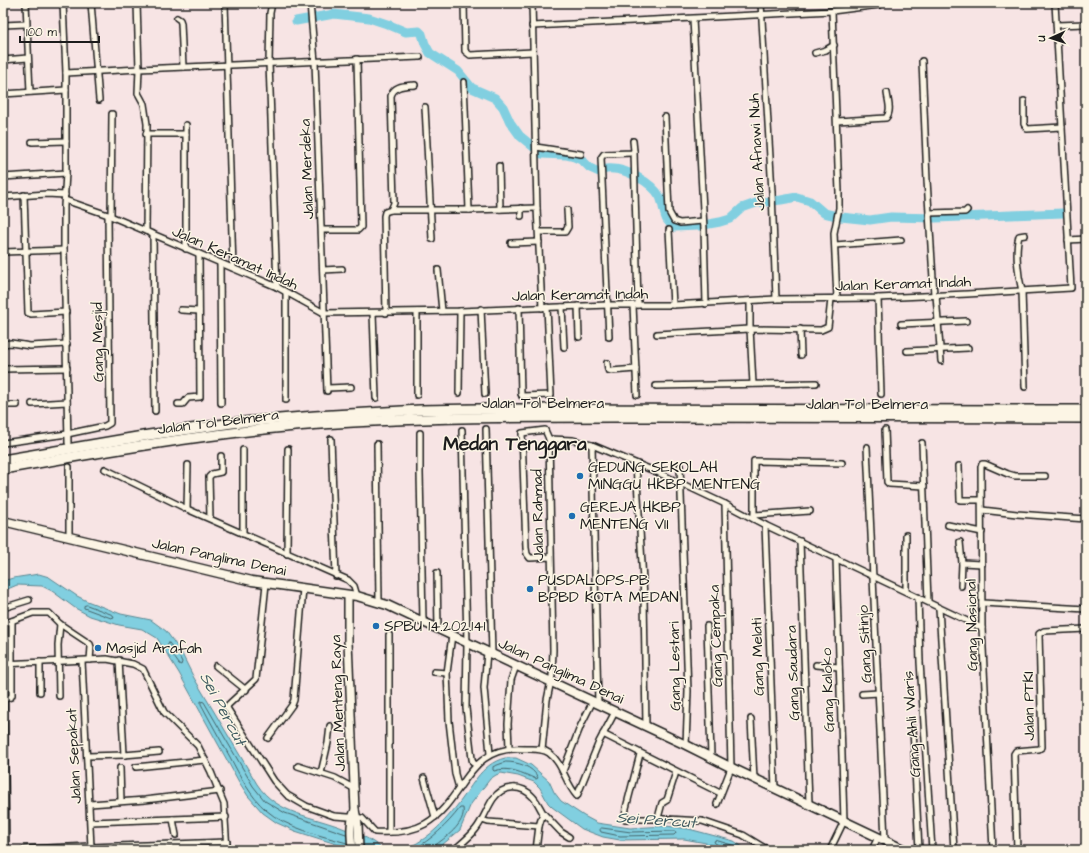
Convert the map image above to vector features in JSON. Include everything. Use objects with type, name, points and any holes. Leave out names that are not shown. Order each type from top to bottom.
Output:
[{"type":"highway","name":"Jalan Tol Belmera","points":[[3,460],[149,435],[232,423],[420,410],[1086,410]]},
{"type":"highway","name":"Jalan Tol Belmera","points":[[3,469],[112,450],[234,432],[296,426],[397,420],[600,417],[1086,418]]},
{"type":"main road","name":"Jalan Panglima Denai","points":[[3,521],[266,584],[357,596],[379,602],[423,621],[595,702],[905,850]]},
{"type":"street","points":[[26,3],[30,92]]},
{"type":"street","points":[[63,3],[66,73],[64,250],[68,443]]},
{"type":"street","points":[[92,3],[99,100]]},
{"type":"street","points":[[137,3],[139,69],[138,90],[139,96],[144,104],[146,134],[146,231]]},
{"type":"street","points":[[225,3],[233,268]]},
{"type":"street","points":[[272,3],[270,13],[269,64],[277,287]]},
{"type":"street","points":[[464,3],[464,52],[470,55],[533,52]]},
{"type":"street","points":[[519,308],[522,395],[551,395],[537,208],[532,3]]},
{"type":"street","name":"Jalan Afnawi Nuh","points":[[761,3],[772,192],[776,299]]},
{"type":"street","points":[[532,26],[832,11],[879,5],[879,3]]},
{"type":"street","points":[[1055,3],[1068,240],[1086,239]]},
{"type":"street","name":"Jalan Merdeka","points":[[310,5],[313,25],[315,62],[328,390],[351,387]]},
{"type":"street","points":[[657,334],[750,330],[821,330],[828,327],[834,299],[834,232],[838,212],[839,192],[832,11]]},
{"type":"street","points":[[177,18],[179,18],[181,23],[183,67]]},
{"type":"street","points":[[692,19],[704,232],[706,304]]},
{"type":"street","points":[[3,25],[26,24]]},
{"type":"street","points":[[1057,25],[1086,24]]},
{"type":"street","points":[[814,53],[826,50],[834,45]]},
{"type":"street","points":[[66,73],[97,70],[420,57]]},
{"type":"street","points":[[3,60],[28,58]]},
{"type":"street","points":[[322,230],[358,230],[361,227],[356,59]]},
{"type":"street","points":[[922,61],[929,214],[941,361]]},
{"type":"street","points":[[464,82],[469,210]]},
{"type":"street","points":[[391,210],[394,195],[392,179],[392,93],[395,88],[415,85]]},
{"type":"street","points":[[3,94],[66,90]]},
{"type":"street","points":[[837,121],[886,118],[889,108],[887,93]]},
{"type":"street","points":[[1024,101],[1024,124],[1027,129],[1062,127]]},
{"type":"street","points":[[425,107],[432,239]]},
{"type":"street","points":[[110,216],[112,114]]},
{"type":"street","points":[[665,117],[669,212],[674,221],[680,223],[703,222]]},
{"type":"street","points":[[186,125],[186,248]]},
{"type":"street","points":[[146,134],[186,134]]},
{"type":"street","points":[[32,142],[66,140]]},
{"type":"street","points":[[633,141],[635,171],[636,395]]},
{"type":"street","points":[[536,148],[581,154]]},
{"type":"street","points":[[609,337],[601,175],[602,155],[631,154],[634,151]]},
{"type":"street","points":[[499,166],[500,209]]},
{"type":"street","points":[[3,177],[66,173]]},
{"type":"street","name":"Jalan Keramat Indah","points":[[3,197],[47,194],[65,198],[277,287],[324,313],[460,311],[608,305],[673,306],[776,299],[878,298],[1071,288],[1068,240]]},
{"type":"street","points":[[24,195],[28,313],[66,312]]},
{"type":"street","points":[[521,208],[521,216]]},
{"type":"street","points":[[386,313],[385,212],[391,210],[537,208]]},
{"type":"street","points":[[539,232],[565,232],[568,227],[567,210]]},
{"type":"street","points":[[929,214],[965,212],[967,210]]},
{"type":"street","name":"Gang Mesjid","points":[[67,434],[105,426],[110,424],[111,421],[110,216]]},
{"type":"street","points":[[669,230],[673,306]]},
{"type":"street","points":[[153,234],[154,411]]},
{"type":"street","points":[[1025,235],[1021,235],[1018,238],[1019,280],[1022,290],[1025,387]]},
{"type":"street","points":[[835,245],[901,240]]},
{"type":"street","points":[[511,242],[539,242]]},
{"type":"street","points":[[3,252],[64,250]]},
{"type":"street","points":[[178,404],[183,404],[188,398],[200,397],[199,254]]},
{"type":"street","points":[[220,263],[221,403]]},
{"type":"street","points":[[323,270],[342,269]]},
{"type":"street","points":[[438,270],[442,311]]},
{"type":"street","points":[[286,293],[286,400]]},
{"type":"street","points":[[878,298],[881,394]]},
{"type":"street","points":[[750,301],[753,384]]},
{"type":"street","points":[[578,306],[579,337]]},
{"type":"street","points":[[562,307],[564,347]]},
{"type":"street","points":[[481,309],[485,394]]},
{"type":"street","points":[[182,310],[199,311]]},
{"type":"street","points":[[459,394],[460,311]]},
{"type":"street","points":[[417,312],[417,395]]},
{"type":"street","points":[[373,313],[376,398]]},
{"type":"street","points":[[901,324],[966,322]]},
{"type":"street","points":[[800,330],[801,355]]},
{"type":"street","points":[[3,344],[11,343],[30,346],[67,344]]},
{"type":"street","points":[[907,351],[968,348]]},
{"type":"street","points":[[606,363],[608,370],[611,371],[636,369]]},
{"type":"street","points":[[3,369],[66,368]]},
{"type":"street","points":[[656,386],[816,383]]},
{"type":"street","points":[[32,404],[67,402]]},
{"type":"street","points":[[3,405],[17,404]]},
{"type":"street","points":[[486,429],[489,653],[484,688],[490,754]]},
{"type":"street","points":[[462,430],[467,643],[467,724],[472,759],[473,763],[477,765]]},
{"type":"street","points":[[551,558],[530,558],[527,554],[522,432],[545,430],[549,439],[573,440],[592,445],[754,517],[765,525],[873,577],[928,601],[939,608],[982,628]]},
{"type":"street","points":[[885,430],[887,482],[889,484],[924,486]]},
{"type":"street","points":[[420,433],[423,621]]},
{"type":"street","points":[[3,443],[67,434]]},
{"type":"street","points":[[331,439],[336,576]]},
{"type":"street","name":"Jalan Rahmad","points":[[542,750],[554,650],[549,439]]},
{"type":"street","points":[[922,443],[928,601]]},
{"type":"street","points":[[377,444],[379,602]]},
{"type":"street","points":[[563,772],[581,725],[595,702],[592,445]]},
{"type":"street","name":"Gang Sitinjo","points":[[867,447],[879,693],[882,839]]},
{"type":"street","points":[[287,554],[288,449]]},
{"type":"street","points":[[242,534],[244,450]]},
{"type":"street","points":[[210,518],[209,477],[212,474],[221,472],[221,456]]},
{"type":"street","points":[[754,517],[754,461],[842,463]]},
{"type":"street","points":[[636,464],[644,605],[646,727]]},
{"type":"street","name":"Gang Nasional","points":[[993,850],[982,628],[981,467],[982,464],[985,464],[1015,476],[1045,476]]},
{"type":"street","points":[[187,509],[188,466]]},
{"type":"street","name":"Gang Lestari","points":[[680,466],[688,691],[686,745]]},
{"type":"street","points":[[959,466],[960,500],[982,500]]},
{"type":"street","points":[[69,537],[70,467]]},
{"type":"street","points":[[106,469],[187,509],[351,582],[357,596]]},
{"type":"street","name":"Gang Cempaka","points":[[725,504],[731,768]]},
{"type":"street","points":[[982,510],[1086,519]]},
{"type":"street","points":[[754,517],[810,511]]},
{"type":"street","name":"Gang Melati","points":[[765,525],[776,789]]},
{"type":"street","points":[[948,525],[982,532]]},
{"type":"street","points":[[906,535],[906,591]]},
{"type":"street","name":"Gang Saudara","points":[[800,541],[809,804]]},
{"type":"street","points":[[960,542],[962,563],[961,586]]},
{"type":"street","name":"Gang Kaloko","points":[[836,558],[844,821]]},
{"type":"street","points":[[962,563],[982,564]]},
{"type":"street","points":[[437,573],[438,629]]},
{"type":"street","points":[[266,584],[256,677],[254,682],[228,705],[227,708],[277,785],[286,795],[306,806],[337,817],[365,820],[375,832],[389,832],[423,825],[444,809],[477,765],[490,754],[509,748],[542,750],[551,755],[577,796],[599,742],[615,712]]},
{"type":"street","points":[[268,738],[294,700],[304,588]]},
{"type":"street","name":"Jalan Menteng Raya","points":[[348,595],[348,642],[355,789],[355,818],[352,850]]},
{"type":"street","name":"Gang Ahli Waris","points":[[918,597],[920,662],[932,850]]},
{"type":"street","points":[[3,608],[30,600]]},
{"type":"street","points":[[982,603],[1086,609]]},
{"type":"street","points":[[939,608],[954,850]]},
{"type":"street","points":[[3,624],[33,613],[46,613],[52,615],[60,624],[90,644],[90,660]]},
{"type":"street","points":[[6,850],[4,812],[4,699],[12,696],[12,621]]},
{"type":"street","points":[[59,696],[58,661],[60,624]]},
{"type":"street","points":[[707,626],[711,757]]},
{"type":"street","name":"Jalan PTKI","points":[[1017,850],[1014,754],[1016,751],[1039,749],[1042,747],[1039,634],[1044,631],[1086,629]]},
{"type":"street","points":[[452,635],[447,673],[449,721],[455,774],[459,788]]},
{"type":"street","points":[[389,636],[389,832]]},
{"type":"street","points":[[3,664],[107,659],[119,660],[137,665],[143,669],[164,712],[198,746],[220,792],[226,817],[227,850]]},
{"type":"street","points":[[119,660],[124,755]]},
{"type":"street","name":"Jalan Sepakat","points":[[82,661],[92,848]]},
{"type":"street","points":[[40,662],[40,692]]},
{"type":"street","points":[[816,664],[839,667]]},
{"type":"street","points":[[216,666],[246,690]]},
{"type":"street","points":[[509,748],[508,724],[510,680],[516,666]]},
{"type":"street","points":[[434,672],[447,673]]},
{"type":"street","points":[[862,694],[879,693]]},
{"type":"street","points":[[750,719],[754,779]]},
{"type":"street","points":[[321,774],[330,726]]},
{"type":"street","points":[[913,729],[919,850]]},
{"type":"street","points":[[603,734],[720,793]]},
{"type":"street","points":[[87,756],[159,752]]},
{"type":"street","points":[[640,754],[626,808],[625,819],[658,818],[708,822],[743,835],[768,850]]},
{"type":"street","points":[[136,767],[205,760]]},
{"type":"street","points":[[298,766],[335,778],[355,789]]},
{"type":"street","points":[[120,768],[121,802]]},
{"type":"street","points":[[716,804],[731,768]]},
{"type":"street","points":[[658,818],[662,803],[667,800],[676,772]]},
{"type":"street","points":[[424,778],[434,817]]},
{"type":"street","points":[[454,850],[472,834],[482,820],[494,798],[501,791],[511,788],[523,789],[532,796],[543,813],[561,832],[569,837]]},
{"type":"street","points":[[90,804],[220,792]]},
{"type":"street","points":[[538,850],[539,826],[543,813]]},
{"type":"street","points":[[91,822],[226,817]]},
{"type":"street","name":"Jalan Menteng Raya","points":[[355,818],[359,850]]},
{"type":"street","points":[[173,819],[176,835]]},
{"type":"street","points":[[482,820],[488,822],[539,826]]},
{"type":"street","points":[[830,850],[844,821]]},
{"type":"street","points":[[872,850],[882,839]]},
{"type":"street","points":[[25,850],[227,842]]},
{"type":"water","name":"Sei Percut","points":[[39,574],[49,577],[87,601],[121,614],[151,620],[166,631],[181,652],[194,678],[257,784],[265,794],[285,808],[359,835],[386,850],[355,850],[295,831],[277,823],[263,813],[248,796],[239,782],[179,673],[157,638],[142,629],[119,625],[90,616],[42,586],[17,585],[3,591],[3,581]]},
{"type":"water","name":"Sei Percut","points":[[505,758],[516,758],[531,765],[549,781],[554,792],[561,801],[597,823],[630,828],[666,826],[689,829],[734,841],[747,850],[720,850],[706,843],[684,839],[620,840],[603,837],[582,829],[552,807],[548,803],[540,788],[534,782],[518,776],[501,773],[490,779],[471,804],[460,830],[442,845],[434,850],[401,850],[417,843],[432,833],[450,814],[482,771],[496,761]]},
{"type":"waterway","points":[[296,21],[334,14],[369,18],[406,32],[419,31],[422,34],[430,53],[458,71],[472,88],[495,98],[503,107],[510,122],[520,136],[542,154],[566,155],[583,161],[590,168],[599,172],[606,169],[614,169],[621,170],[637,177],[656,191],[660,197],[666,218],[674,227],[698,226],[720,222],[730,219],[742,208],[756,203],[797,197],[810,201],[824,213],[841,217],[870,220],[891,217],[936,218],[1063,213]]},
{"type":"place","name":"GEDUNG SEKOLAH MINGGU HKBP MENTENG","points":[[580,476]]},
{"type":"place","name":"GEREJA HKBP MENTENG VII","points":[[572,516]]},
{"type":"place","name":"PUSDALOPS-PB BPBD KOTA MEDAN","points":[[530,589]]},
{"type":"place","name":"SPBU 14.202.141","points":[[376,626]]},
{"type":"place","name":"Masjid Arafah","points":[[98,648]]},
{"type":"district","name":"Medan Tenggara","points":[[515,444]]}]
